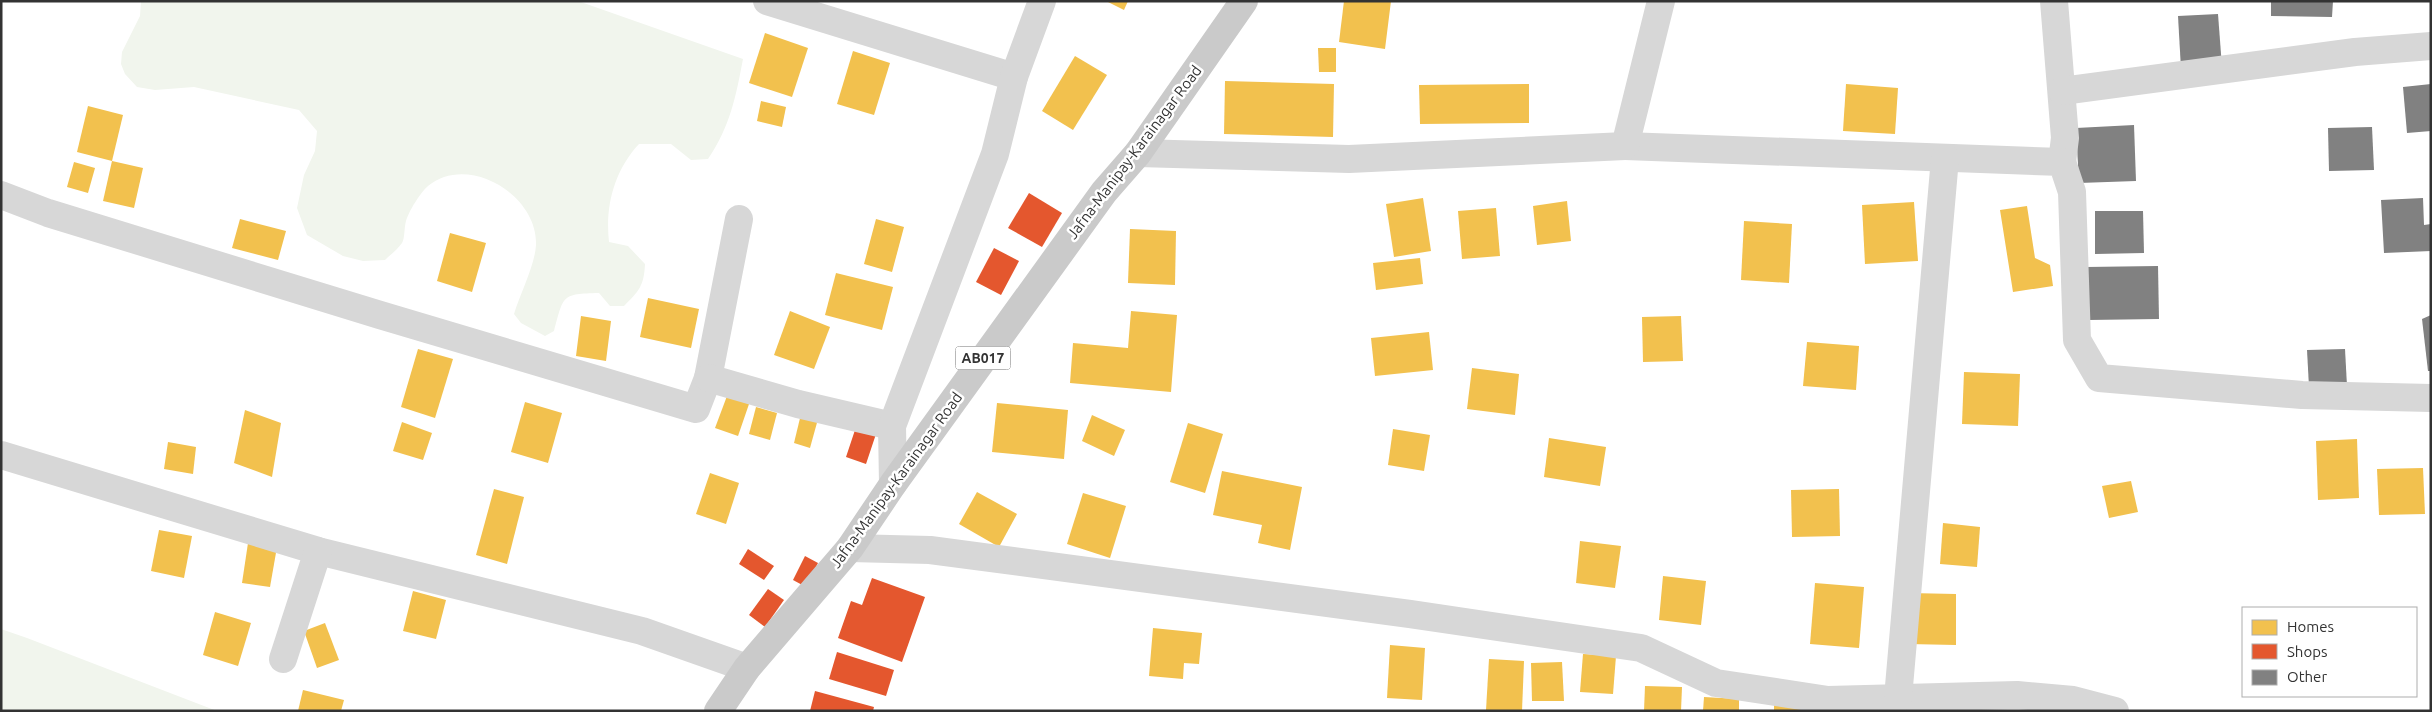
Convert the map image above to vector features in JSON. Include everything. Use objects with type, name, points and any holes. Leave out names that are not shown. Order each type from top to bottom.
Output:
[{"type":"main road","name":"Jafna-Manipay-Karainagar Road","points":[[718,711],[747,668],[850,548],[893,484],[1104,192],[1138,153],[1244,1]]},
{"type":"street","points":[[767,1],[1014,77]]},
{"type":"street","points":[[893,484],[892,426],[995,154],[1014,77],[1042,1]]},
{"type":"street","points":[[1625,146],[1661,1]]},
{"type":"street","points":[[2054,1],[2065,138],[2062,162],[2072,192],[2077,340],[2099,378],[2302,395],[2431,398]]},
{"type":"street","points":[[2062,91],[2354,52],[2431,46]]},
{"type":"street","points":[[1138,153],[1349,159],[1625,146],[2062,162]]},
{"type":"street","points":[[1898,698],[1945,158]]},
{"type":"street","points":[[1,194],[86,225],[696,409],[708,378],[739,219]]},
{"type":"street","points":[[708,378],[822,411],[892,426]]},
{"type":"street","points":[[1,455],[318,551],[642,631],[747,668]]},
{"type":"street","points":[[850,548],[930,550],[1419,615],[1641,648],[1716,683],[1828,700],[2017,695],[2073,700],[2115,711]]},
{"type":"street","points":[[283,659],[318,551]]},
{"type":"shaded area","points":[[141,1],[578,1],[743,59],[735,98],[727,123],[708,159],[691,160],[671,144],[639,144],[630,154],[617,177],[608,215],[609,242],[628,246],[645,264],[642,283],[637,292],[624,306],[610,306],[599,293],[571,296],[563,303],[554,331],[545,336],[521,323],[514,314],[530,270],[536,245],[534,227],[526,210],[513,196],[498,184],[480,177],[462,174],[444,177],[428,186],[418,198],[406,221],[402,243],[385,260],[363,261],[343,256],[307,235],[297,208],[304,175],[315,151],[317,131],[299,110],[194,87],[155,90],[137,87],[125,74],[121,64],[122,52],[140,16]]},
{"type":"shaded area","points":[[1,629],[27,638],[217,711],[1,711]]},
{"type":"building: Homes","points":[[1106,1],[1128,1],[1124,10]]},
{"type":"building: Homes","points":[[1344,1],[1391,1],[1385,49],[1339,42]]},
{"type":"building: Homes","points":[[765,33],[808,48],[792,97],[749,83]]},
{"type":"building: Homes","points":[[1318,48],[1336,48],[1336,72],[1319,72]]},
{"type":"building: Homes","points":[[853,51],[890,63],[874,115],[837,104]]},
{"type":"building: Homes","points":[[1075,56],[1107,75],[1073,130],[1042,111]]},
{"type":"building: Homes","points":[[1225,81],[1334,84],[1333,137],[1224,134]]},
{"type":"building: Homes","points":[[1529,84],[1529,123],[1420,124],[1419,85]]},
{"type":"building: Homes","points":[[1846,84],[1898,88],[1895,134],[1843,131]]},
{"type":"building: Homes","points":[[761,101],[786,107],[782,127],[757,121]]},
{"type":"building: Homes","points":[[88,106],[123,115],[112,161],[77,152]]},
{"type":"building: Homes","points":[[112,161],[143,168],[134,208],[103,201]]},
{"type":"building: Homes","points":[[74,162],[95,168],[88,193],[67,187]]},
{"type":"building: Homes","points":[[1423,198],[1431,251],[1394,257],[1386,204]]},
{"type":"building: Homes","points":[[1567,201],[1571,241],[1537,245],[1533,206]]},
{"type":"building: Homes","points":[[1914,202],[1918,261],[1865,264],[1862,205]]},
{"type":"building: Homes","points":[[2027,206],[2035,258],[2050,265],[2053,286],[2013,292],[2000,210]]},
{"type":"building: Homes","points":[[1496,208],[1500,256],[1462,259],[1458,211]]},
{"type":"building: Homes","points":[[240,219],[286,231],[278,260],[232,248]]},
{"type":"building: Homes","points":[[876,219],[904,227],[892,272],[864,264]]},
{"type":"building: Homes","points":[[1744,221],[1792,224],[1789,283],[1741,280]]},
{"type":"building: Homes","points":[[1130,229],[1176,231],[1175,285],[1128,283]]},
{"type":"building: Homes","points":[[450,233],[486,243],[472,292],[437,281]]},
{"type":"building: Homes","points":[[1420,258],[1423,284],[1376,290],[1373,263]]},
{"type":"building: Homes","points":[[836,273],[893,287],[882,330],[825,315]]},
{"type":"building: Homes","points":[[648,298],[699,309],[691,348],[640,337]]},
{"type":"building: Homes","points":[[790,311],[830,327],[814,369],[774,355]]},
{"type":"building: Homes","points":[[1131,311],[1177,315],[1171,392],[1070,383],[1073,343],[1128,348]]},
{"type":"building: Homes","points":[[581,316],[611,321],[606,361],[576,356]]},
{"type":"building: Homes","points":[[1681,316],[1683,361],[1643,362],[1642,317]]},
{"type":"building: Homes","points":[[1429,332],[1433,370],[1375,376],[1371,338]]},
{"type":"building: Homes","points":[[1807,342],[1859,346],[1856,390],[1803,386]]},
{"type":"building: Homes","points":[[418,349],[453,359],[435,418],[401,407]]},
{"type":"building: Homes","points":[[1472,368],[1519,374],[1515,415],[1467,409]]},
{"type":"building: Homes","points":[[1964,372],[2020,374],[2018,426],[1962,424]]},
{"type":"building: Homes","points":[[727,396],[749,404],[738,436],[715,428]]},
{"type":"building: Homes","points":[[525,402],[562,413],[548,463],[511,452]]},
{"type":"building: Homes","points":[[997,403],[1068,410],[1064,459],[992,452]]},
{"type":"building: Homes","points":[[756,407],[777,413],[770,440],[749,434]]},
{"type":"building: Homes","points":[[245,410],[281,423],[272,477],[234,463]]},
{"type":"building: Homes","points":[[801,414],[818,419],[810,448],[794,443]]},
{"type":"building: Homes","points":[[1092,415],[1125,430],[1114,456],[1082,441]]},
{"type":"building: Homes","points":[[402,422],[432,433],[423,460],[393,451]]},
{"type":"building: Homes","points":[[1188,423],[1223,434],[1205,493],[1170,482]]},
{"type":"building: Homes","points":[[1393,429],[1430,435],[1424,471],[1388,465]]},
{"type":"building: Homes","points":[[1549,438],[1606,447],[1600,486],[1544,477]]},
{"type":"building: Homes","points":[[2357,439],[2359,498],[2318,500],[2316,441]]},
{"type":"building: Homes","points":[[168,442],[196,447],[193,474],[164,469]]},
{"type":"building: Homes","points":[[2423,468],[2425,514],[2379,515],[2377,469]]},
{"type":"building: Homes","points":[[1222,471],[1302,487],[1290,550],[1258,543],[1262,525],[1213,515]]},
{"type":"building: Homes","points":[[710,473],[739,483],[726,524],[696,514]]},
{"type":"building: Homes","points":[[2131,481],[2138,512],[2109,518],[2102,486]]},
{"type":"building: Homes","points":[[494,489],[524,497],[507,564],[476,555]]},
{"type":"building: Homes","points":[[1839,489],[1840,536],[1792,537],[1791,490]]},
{"type":"building: Homes","points":[[977,492],[1017,514],[999,547],[959,524]]},
{"type":"building: Homes","points":[[1083,493],[1126,506],[1110,558],[1067,544]]},
{"type":"building: Homes","points":[[1943,523],[1980,527],[1977,567],[1940,564]]},
{"type":"building: Homes","points":[[159,530],[192,536],[184,578],[151,571]]},
{"type":"building: Homes","points":[[1580,541],[1621,546],[1615,588],[1576,583]]},
{"type":"building: Homes","points":[[248,543],[277,547],[270,587],[242,583]]},
{"type":"building: Homes","points":[[1663,576],[1706,581],[1701,625],[1659,620]]},
{"type":"building: Homes","points":[[1815,583],[1864,587],[1859,648],[1810,644]]},
{"type":"building: Homes","points":[[413,591],[446,600],[436,639],[403,631]]},
{"type":"building: Homes","points":[[1909,593],[1956,594],[1956,645],[1908,644]]},
{"type":"building: Homes","points":[[215,612],[251,623],[238,666],[203,655]]},
{"type":"building: Homes","points":[[325,623],[339,660],[317,668],[304,631]]},
{"type":"building: Homes","points":[[1153,628],[1202,633],[1199,664],[1184,663],[1183,679],[1149,676]]},
{"type":"building: Homes","points":[[1390,645],[1425,648],[1422,700],[1387,698]]},
{"type":"building: Homes","points":[[1583,654],[1616,656],[1613,694],[1580,692]]},
{"type":"building: Homes","points":[[1489,659],[1524,661],[1522,711],[1486,710]]},
{"type":"building: Homes","points":[[1562,662],[1564,701],[1532,701],[1531,663]]},
{"type":"building: Homes","points":[[1645,686],[1682,687],[1681,711],[1644,711]]},
{"type":"building: Homes","points":[[303,690],[344,700],[341,711],[298,711]]},
{"type":"building: Homes","points":[[1704,697],[1739,699],[1739,711],[1703,711]]},
{"type":"building: Homes","points":[[1774,705],[1805,707],[1805,711],[1774,711]]},
{"type":"building: Shops","points":[[1029,193],[1062,213],[1042,247],[1008,228]]},
{"type":"building: Shops","points":[[994,248],[1019,261],[1001,295],[976,282]]},
{"type":"building: Shops","points":[[856,427],[876,434],[866,464],[846,457]]},
{"type":"building: Shops","points":[[748,549],[774,566],[764,580],[739,564]]},
{"type":"building: Shops","points":[[805,556],[818,563],[806,587],[793,580]]},
{"type":"building: Shops","points":[[872,578],[925,597],[902,662],[838,638],[851,601],[862,605]]},
{"type":"building: Shops","points":[[768,589],[784,600],[765,627],[749,615]]},
{"type":"building: Shops","points":[[837,652],[894,670],[886,696],[829,679]]},
{"type":"building: Shops","points":[[815,691],[874,707],[873,711],[810,711]]},
{"type":"building: Other","points":[[2271,1],[2333,1],[2332,17],[2271,16]]},
{"type":"building: Other","points":[[2218,14],[2222,67],[2181,69],[2178,16]]},
{"type":"building: Other","points":[[2431,84],[2431,131],[2407,133],[2403,87]]},
{"type":"building: Other","points":[[2134,125],[2136,181],[2079,183],[2076,128]]},
{"type":"building: Other","points":[[2372,127],[2374,170],[2329,171],[2328,128]]},
{"type":"building: Other","points":[[2423,198],[2424,225],[2431,224],[2431,251],[2384,253],[2381,200]]},
{"type":"building: Other","points":[[2095,211],[2143,211],[2144,253],[2095,254]]},
{"type":"building: Other","points":[[2158,266],[2159,319],[2088,320],[2086,267]]},
{"type":"building: Other","points":[[2431,315],[2431,371],[2428,371],[2422,319]]},
{"type":"building: Other","points":[[2345,349],[2347,386],[2309,387],[2307,350]]}]
